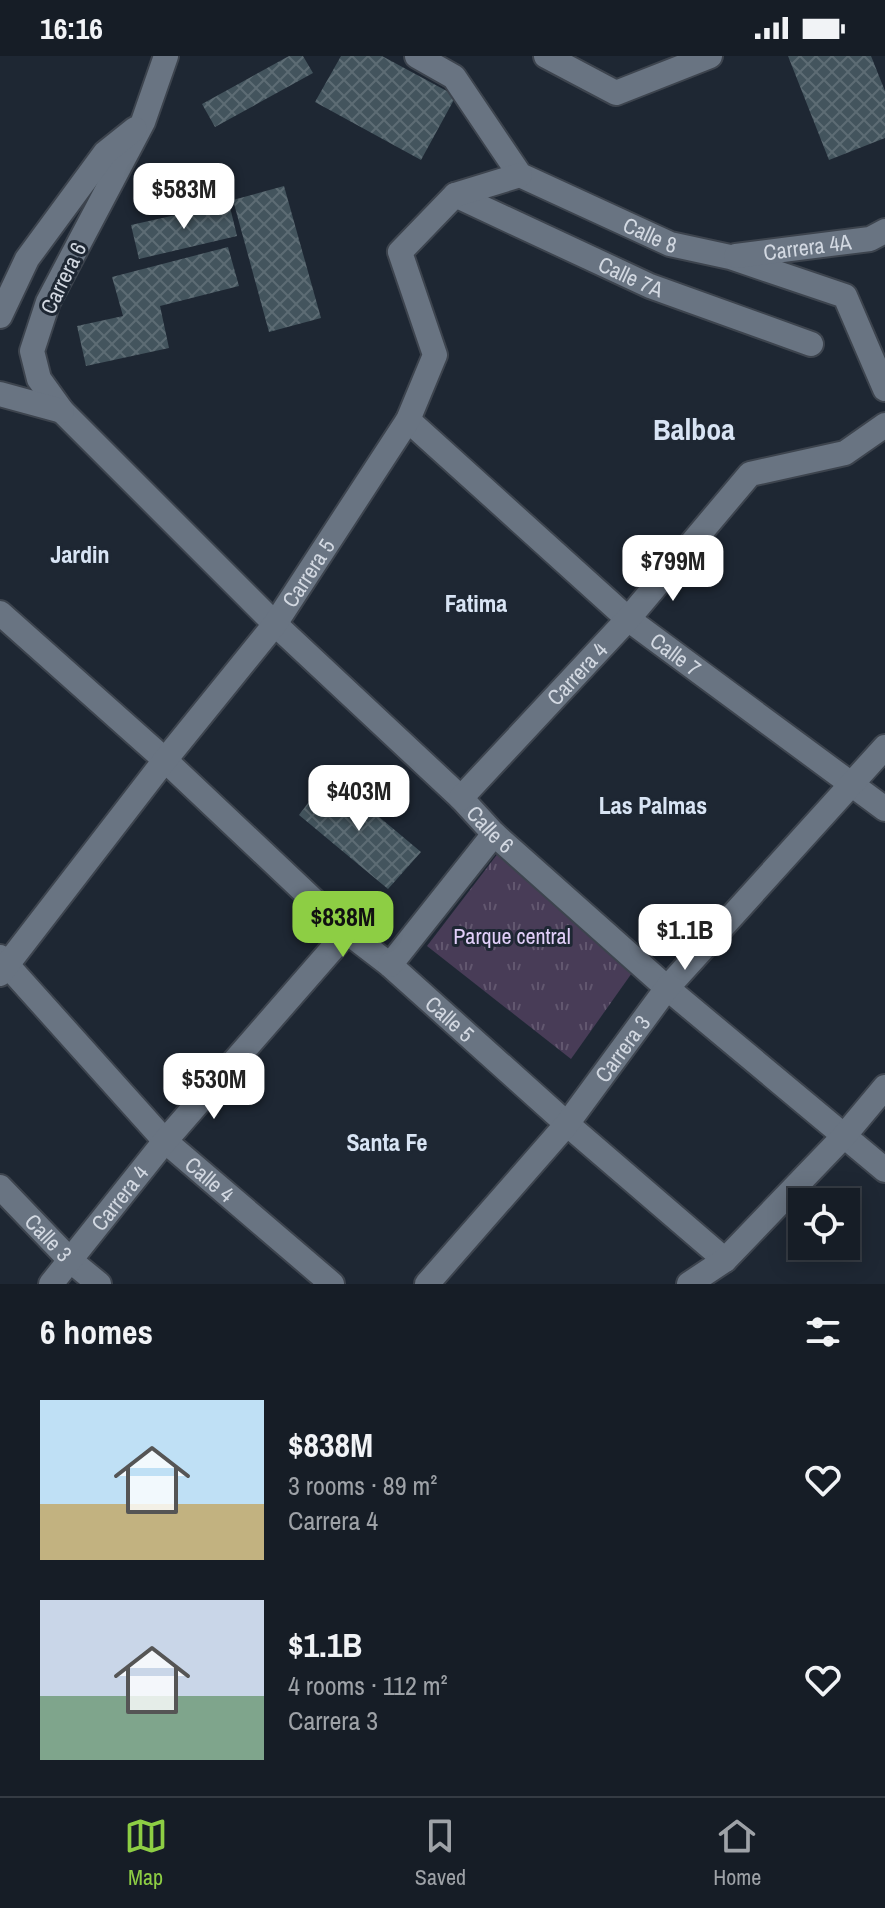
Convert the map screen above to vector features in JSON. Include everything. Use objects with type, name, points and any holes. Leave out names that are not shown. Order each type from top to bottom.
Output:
[{"type":"street","name":"Carrera 6","points":[[32,351],[48,302],[143,122],[166,56]]},
{"type":"street","points":[[417,56],[454,77],[520,175]]},
{"type":"street","points":[[546,56],[616,93],[710,56]]},
{"type":"street","name":"Carrera 6","points":[[2,307],[27,259],[105,153],[143,122]]},
{"type":"street","name":"Carrera 5","points":[[3,965],[275,624],[408,420],[435,355],[400,252],[455,195],[520,175]]},
{"type":"street","name":"Calle 8","points":[[520,175],[670,244],[730,257],[845,296],[885,389]]},
{"type":"street","name":"Calle 7A","points":[[455,195],[650,286],[811,344]]},
{"type":"street","name":"Carrera 4A","points":[[730,257],[870,239],[885,231]]},
{"type":"street","name":"Calle 6","points":[[32,351],[39,379],[62,411],[275,624],[461,798],[494,834],[667,988],[885,1170]]},
{"type":"street","points":[[0,394],[62,411]]},
{"type":"street","name":"Calle 7","points":[[408,420],[628,619],[885,809]]},
{"type":"street","name":"Carrera 4","points":[[461,798],[628,619],[750,474],[845,453],[885,425]]},
{"type":"street","name":"Calle 5","points":[[0,613],[165,760],[347,932],[390,965],[725,1260]]},
{"type":"street","name":"Carrera 3","points":[[427,1284],[567,1124],[667,988],[885,747]]},
{"type":"street","points":[[390,965],[494,834]]},
{"type":"street","name":"Carrera 4","points":[[51,1284],[165,1141],[347,932]]},
{"type":"street","name":"Calle 4","points":[[3,965],[165,1141],[332,1284]]},
{"type":"street","points":[[689,1284],[725,1260],[844,1136],[885,1087]]},
{"type":"street","name":"Calle 3","points":[[0,1187],[71,1261],[99,1284]]},
{"type":"green space","name":"Parque central","points":[[502,848],[639,963],[571,1059],[427,946]]},
{"type":"building","points":[[289,56],[303,56],[313,73],[215,127],[202,104]]},
{"type":"building","points":[[341,56],[382,56],[456,96],[421,160],[315,102]]},
{"type":"building","points":[[788,56],[871,56],[885,91],[885,138],[829,160]]},
{"type":"building","points":[[284,186],[321,318],[269,332],[233,200]]},
{"type":"building","points":[[229,203],[237,236],[139,259],[131,225]]},
{"type":"building","points":[[228,247],[239,286],[160,306],[169,348],[86,366],[77,326],[123,316],[112,277]]},
{"type":"building","points":[[329,775],[421,852],[388,889],[299,815]]},
{"type":"district","name":"Balboa","points":[[694,430]]},
{"type":"district","name":"Jardin","points":[[80,555]]},
{"type":"district","name":"Fatima","points":[[476,604]]},
{"type":"district","name":"Las Palmas","points":[[653,806]]},
{"type":"district","name":"Santa Fe","points":[[387,1143]]}]
